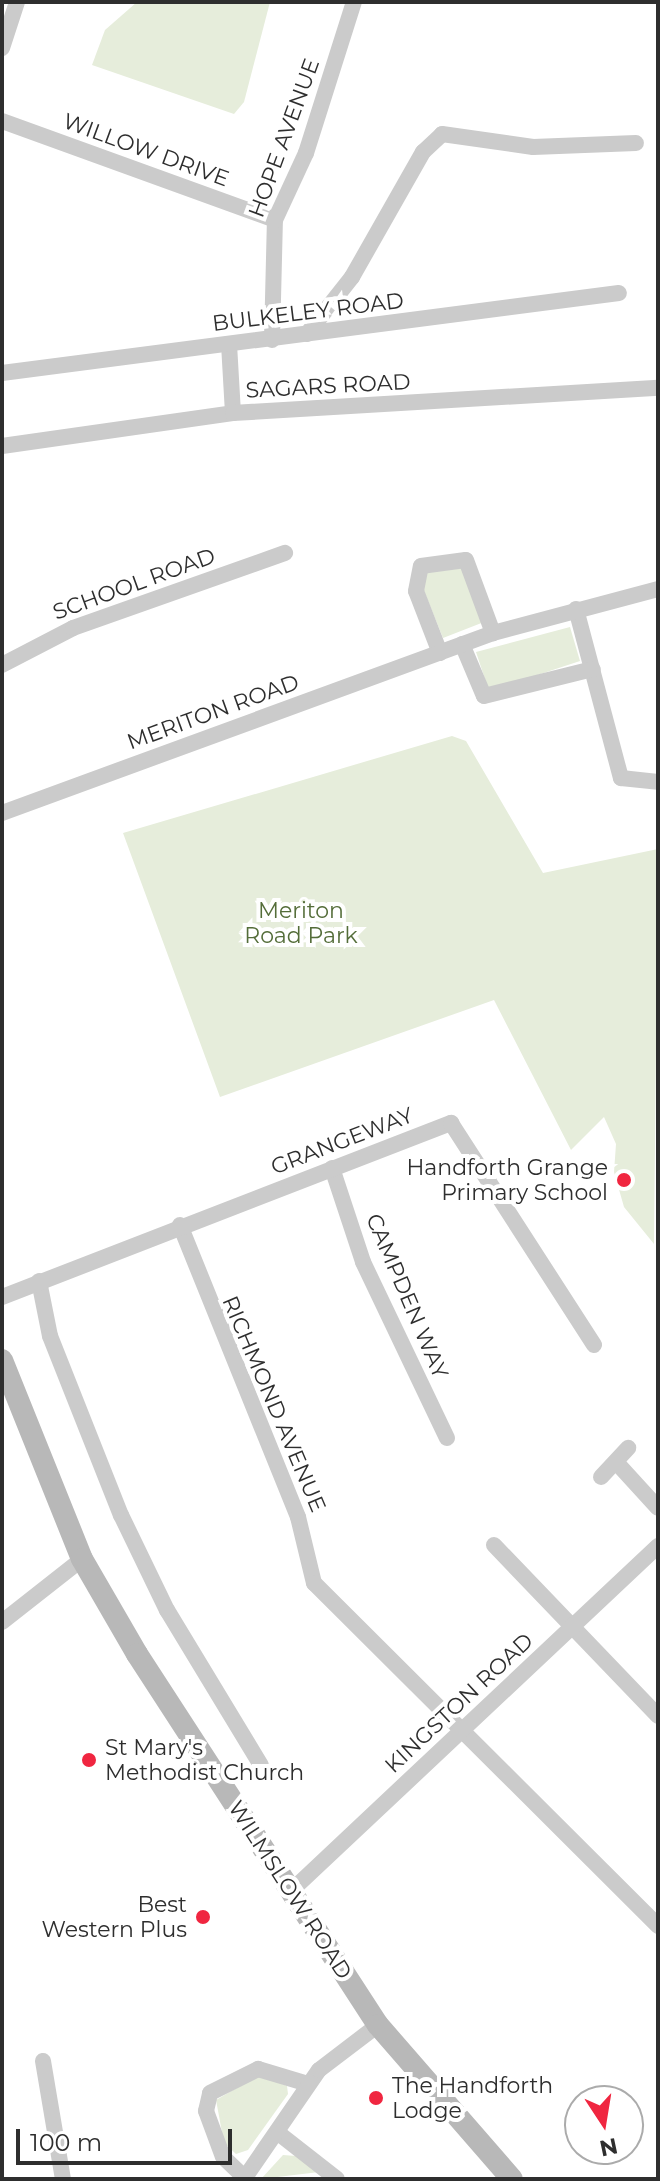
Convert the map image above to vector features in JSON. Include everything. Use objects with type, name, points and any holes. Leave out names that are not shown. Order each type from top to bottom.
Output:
[{"type":"main road","name":"WILMSLOW ROAD","points":[[2,1360],[82,1559],[290,1892],[378,2025],[512,2179]]},
{"type":"street","points":[[2,48],[17,2]]},
{"type":"street","name":"HOPE AVENUE","points":[[272,340],[275,220],[306,153],[354,2]]},
{"type":"street","name":"WILLOW DRIVE","points":[[2,121],[275,220]]},
{"type":"street","points":[[307,334],[352,277],[423,152],[442,134],[533,147],[636,143]]},
{"type":"street","name":"BULKELEY ROAD","points":[[2,373],[619,293]]},
{"type":"street","points":[[229,344],[233,413]]},
{"type":"street","name":"SAGARS ROAD","points":[[2,446],[233,413],[658,388]]},
{"type":"street","name":"SCHOOL ROAD","points":[[2,665],[73,628],[285,553]]},
{"type":"street","points":[[440,653],[414,582],[415,570],[430,563],[452,557],[471,565],[493,633]]},
{"type":"street","name":"MERITON ROAD","points":[[2,813],[493,633],[658,589]]},
{"type":"street","points":[[576,609],[621,778],[658,782]]},
{"type":"street","points":[[462,644],[484,696],[593,669]]},
{"type":"street","name":"GRANGEWAY","points":[[2,1297],[180,1225],[451,1123],[594,1345]]},
{"type":"street","name":"CAMPDEN WAY","points":[[332,1168],[363,1262],[447,1438]]},
{"type":"street","name":"RICHMOND AVENUE","points":[[180,1225],[298,1517],[314,1583],[658,1926]]},
{"type":"street","points":[[39,1281],[50,1336],[121,1515],[167,1610],[261,1765]]},
{"type":"street","points":[[601,1477],[628,1448]]},
{"type":"street","points":[[616,1462],[658,1508]]},
{"type":"street","points":[[494,1545],[658,1716]]},
{"type":"street","name":"KINGSTON ROAD","points":[[290,1892],[658,1546]]},
{"type":"street","points":[[2,1622],[82,1559]]},
{"type":"street","points":[[308,2084],[258,2069],[210,2093],[206,2111],[223,2157],[245,2179],[308,2084],[378,2025]]},
{"type":"street","points":[[43,2061],[63,2179]]},
{"type":"street","points":[[277,2132],[337,2179]]},
{"type":"green space","points":[[137,2],[270,2],[244,102],[234,114],[92,65],[105,30]]},
{"type":"green space","points":[[461,564],[484,622],[443,638],[420,581],[424,572]]},
{"type":"green space","points":[[570,627],[580,661],[489,691],[476,652]]},
{"type":"green space","name":"Meriton Road Park","points":[[452,736],[466,741],[543,873],[658,849],[654,1244],[624,1207],[614,1172],[616,1144],[604,1117],[571,1150],[494,1000],[220,1097],[123,833]]},
{"type":"green space","points":[[259,2075],[287,2086],[288,2094],[248,2150],[236,2154],[224,2143],[216,2100]]},
{"type":"green space","points":[[283,2155],[296,2156],[319,2172],[261,2179]]},
{"type":"place","name":"Handforth Grange Primary School","points":[[624,1180]]},
{"type":"place","name":"St Mary's Methodist Church","points":[[89,1760]]},
{"type":"place","name":"Best Western Plus","points":[[203,1917]]},
{"type":"place","name":"The Handforth Lodge","points":[[376,2098]]}]
